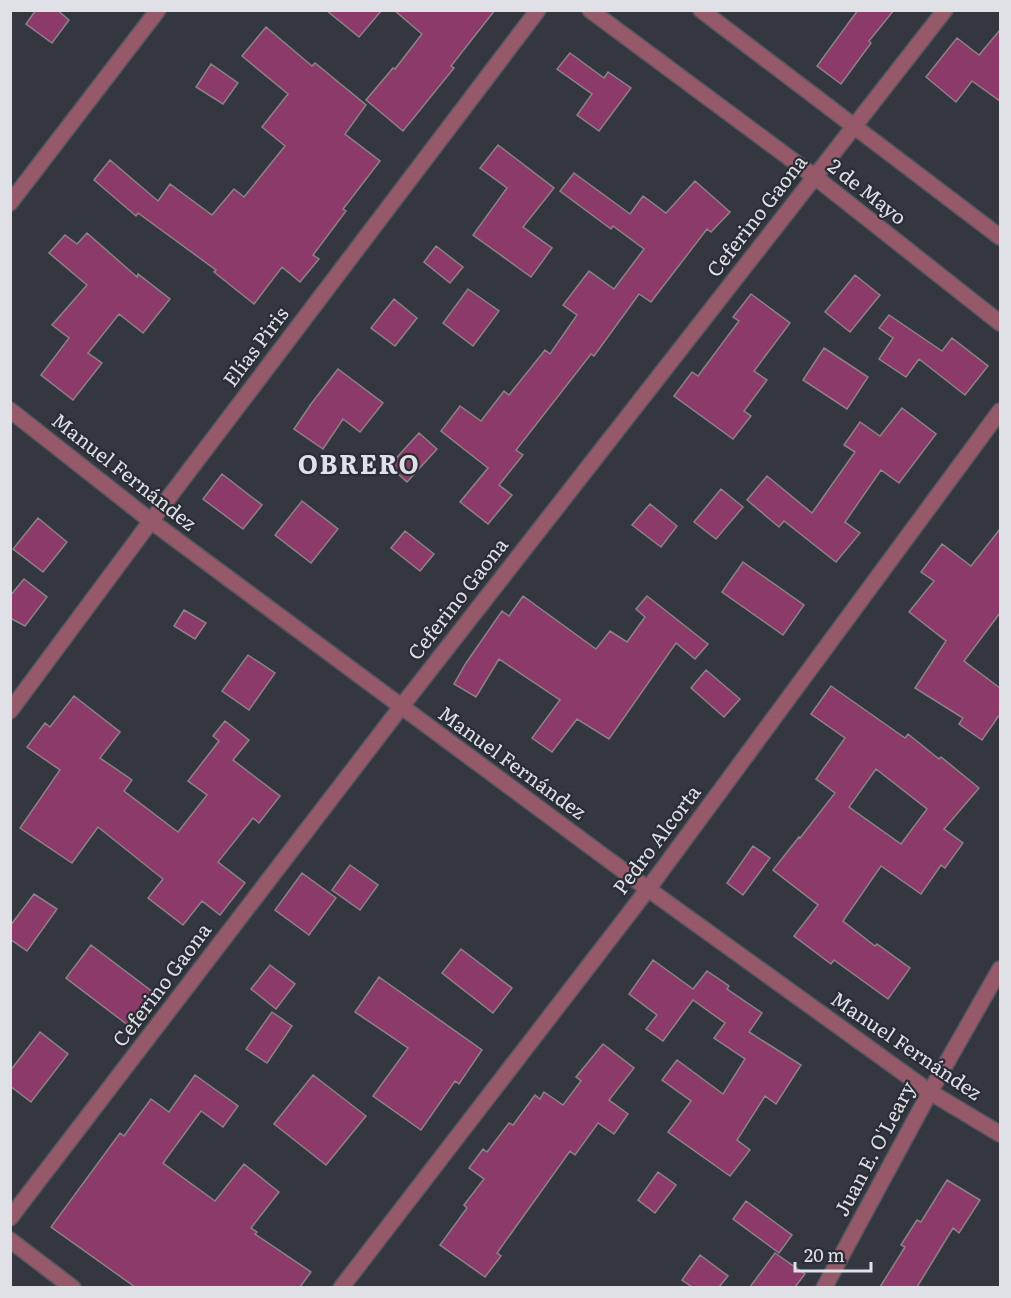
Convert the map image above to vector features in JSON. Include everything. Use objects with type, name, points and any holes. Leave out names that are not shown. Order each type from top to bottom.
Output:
[{"type":"street","points":[[10,203],[158,10]]},
{"type":"street","name":"Elías Piris","points":[[10,711],[538,10]]},
{"type":"street","name":"2 de Mayo","points":[[590,10],[815,177],[1000,323]]},
{"type":"street","points":[[700,10],[1000,237]]},
{"type":"street","name":"Ceferino Gaona","points":[[10,1218],[401,706],[945,10]]},
{"type":"street","name":"Manuel Fernández","points":[[10,410],[151,521],[648,889],[930,1092],[1000,1134]]},
{"type":"street","name":"Pedro Alcorta","points":[[340,1287],[648,889],[1000,411]]},
{"type":"street","name":"Juan E. O'Leary","points":[[824,1287],[1000,969]]},
{"type":"street","points":[[10,1240],[73,1287]]},
{"type":"building","points":[[36,10],[57,10],[69,20],[52,43],[26,24]]},
{"type":"building","points":[[326,10],[382,10],[359,37]]},
{"type":"building","points":[[394,10],[495,10],[451,66],[454,68],[403,131],[366,100],[393,68],[395,69],[422,34]]},
{"type":"building","points":[[858,10],[894,10],[869,41],[871,43],[841,84],[817,66]]},
{"type":"building","points":[[266,27],[312,66],[315,63],[366,105],[345,134],[380,161],[343,209],[346,211],[313,255],[319,259],[300,282],[282,267],[254,304],[214,272],[216,270],[138,213],[136,216],[94,180],[110,160],[158,201],[170,184],[212,215],[234,189],[244,197],[285,146],[262,127],[288,94],[242,56]]},
{"type":"building","points":[[1000,30],[1000,101],[972,81],[956,102],[926,77],[957,38],[979,55]]},
{"type":"building","points":[[570,53],[604,78],[608,72],[631,88],[599,131],[577,115],[592,94],[557,69]]},
{"type":"building","points":[[211,64],[238,83],[223,104],[196,87]]},
{"type":"building","points":[[498,145],[554,188],[523,227],[552,248],[531,277],[473,235],[507,188],[480,168]]},
{"type":"building","points":[[574,173],[630,214],[643,196],[666,213],[695,181],[730,212],[711,232],[707,229],[651,302],[639,294],[594,356],[591,354],[516,450],[523,455],[499,485],[512,495],[488,524],[460,502],[488,468],[441,431],[460,406],[481,421],[504,391],[509,395],[545,350],[550,354],[577,315],[563,305],[589,271],[614,289],[644,249],[613,226],[611,229],[560,191]]},
{"type":"building","points":[[87,233],[137,277],[138,274],[170,299],[143,333],[119,314],[88,353],[102,363],[73,400],[41,375],[69,338],[52,325],[87,285],[49,253],[65,235],[77,244]]},
{"type":"building","points":[[436,246],[463,267],[450,283],[424,262]]},
{"type":"building","points":[[855,275],[880,295],[850,332],[825,312]]},
{"type":"building","points":[[468,289],[499,311],[473,346],[443,323]]},
{"type":"building","points":[[751,294],[790,323],[754,371],[767,380],[744,411],[751,416],[733,439],[674,396],[692,372],[698,376],[739,321],[733,317]]},
{"type":"building","points":[[394,299],[417,318],[395,346],[371,328]]},
{"type":"building","points":[[889,315],[942,351],[952,338],[988,366],[965,395],[919,359],[906,377],[879,359],[893,338],[879,328]]},
{"type":"building","points":[[824,348],[868,377],[847,409],[803,380]]},
{"type":"building","points":[[338,369],[383,403],[360,432],[343,419],[323,449],[294,429]]},
{"type":"building","points":[[902,408],[936,434],[899,483],[881,470],[845,522],[860,533],[836,562],[784,521],[779,527],[747,500],[767,476],[812,513],[855,452],[844,445],[860,422],[880,436]]},
{"type":"building","points":[[419,433],[437,449],[407,482],[389,466]]},
{"type":"building","points":[[222,474],[262,505],[243,529],[203,499]]},
{"type":"building","points":[[721,489],[743,507],[716,539],[694,522]]},
{"type":"building","points":[[302,501],[338,529],[311,563],[275,535]]},
{"type":"building","points":[[650,504],[677,526],[661,547],[632,525]]},
{"type":"building","points":[[38,518],[67,542],[43,572],[13,549]]},
{"type":"building","points":[[1000,529],[1000,613],[964,661],[1000,688],[1000,714],[982,740],[959,724],[963,718],[915,688],[946,641],[909,612],[934,581],[921,572],[942,544],[971,566]]},
{"type":"building","points":[[405,531],[434,554],[420,571],[391,548]]},
{"type":"building","points":[[743,562],[804,605],[783,635],[722,592]]},
{"type":"building","points":[[24,579],[47,597],[25,626],[10,618],[10,596]]},
{"type":"building","points":[[523,596],[596,649],[610,631],[627,642],[645,617],[636,609],[647,596],[708,644],[695,659],[676,643],[609,739],[577,719],[552,752],[532,738],[560,700],[499,659],[476,697],[454,684],[502,611],[509,616]]},
{"type":"building","points":[[184,610],[206,623],[195,639],[174,626]]},
{"type":"building","points":[[248,655],[275,673],[249,710],[222,691]]},
{"type":"building","points":[[706,670],[740,699],[724,717],[691,688]]},
{"type":"building","points":[[831,686],[905,738],[908,734],[979,788],[944,829],[963,843],[945,868],[941,865],[921,894],[881,866],[843,921],[875,946],[877,944],[910,968],[888,999],[834,960],[831,964],[794,936],[818,905],[773,870],[835,793],[816,779],[845,738],[811,714]],"holes":[[[876,769],[927,809],[901,844],[849,807]]]},
{"type":"building","points":[[74,696],[120,732],[100,758],[132,780],[124,791],[178,832],[207,795],[188,781],[219,741],[213,736],[225,721],[249,740],[233,760],[280,796],[259,823],[253,818],[218,862],[245,883],[220,915],[202,901],[183,925],[148,898],[163,879],[98,827],[72,863],[20,828],[60,770],[27,747],[45,723],[50,727]]},
{"type":"building","points":[[753,846],[770,858],[743,895],[727,883]]},
{"type":"building","points":[[350,865],[378,885],[360,910],[332,890]]},
{"type":"building","points":[[302,873],[336,898],[309,935],[275,910]]},
{"type":"building","points":[[34,894],[57,909],[27,951],[10,939],[10,926]]},
{"type":"building","points":[[91,945],[154,993],[129,1026],[66,978]]},
{"type":"building","points":[[461,949],[512,988],[493,1013],[442,973]]},
{"type":"building","points":[[653,960],[693,989],[707,971],[729,986],[727,989],[762,1013],[749,1032],[801,1065],[776,1104],[765,1096],[737,1140],[750,1150],[730,1176],[668,1132],[691,1101],[662,1080],[677,1060],[723,1094],[745,1059],[714,1038],[725,1023],[693,1000],[663,1041],[646,1029],[657,1015],[629,994]]},
{"type":"building","points":[[270,965],[295,984],[276,1009],[251,989]]},
{"type":"building","points":[[379,977],[482,1050],[459,1084],[455,1081],[421,1130],[373,1096],[408,1048],[355,1012]]},
{"type":"building","points":[[272,1012],[292,1026],[267,1063],[246,1049]]},
{"type":"building","points":[[40,1032],[68,1054],[31,1102],[10,1086],[10,1071]]},
{"type":"building","points":[[603,1044],[634,1068],[609,1100],[628,1114],[614,1134],[598,1123],[575,1155],[570,1151],[497,1253],[501,1256],[485,1277],[440,1245],[467,1208],[464,1205],[484,1179],[469,1168],[483,1149],[487,1152],[509,1123],[513,1125],[535,1095],[540,1099],[544,1092],[563,1105],[581,1081],[576,1077]]},
{"type":"building","points":[[195,1075],[238,1106],[223,1127],[201,1111],[163,1163],[215,1201],[244,1164],[279,1192],[251,1228],[257,1232],[255,1234],[311,1272],[300,1287],[135,1287],[51,1227],[120,1133],[124,1136],[151,1099],[169,1112]]},
{"type":"building","points":[[313,1075],[366,1116],[326,1165],[274,1124]]},
{"type":"building","points":[[658,1172],[676,1185],[655,1213],[638,1200]]},
{"type":"building","points":[[947,1180],[980,1200],[959,1233],[953,1228],[917,1287],[880,1287],[905,1247],[901,1245],[917,1220],[921,1222]]},
{"type":"building","points":[[746,1201],[792,1235],[779,1253],[733,1219]]},
{"type":"building","points":[[775,1253],[805,1274],[795,1287],[750,1287]]},
{"type":"building","points":[[700,1255],[728,1276],[719,1287],[692,1287],[682,1280]]},
{"type":"district","name":"OBRERO","points":[[359,465]]}]
